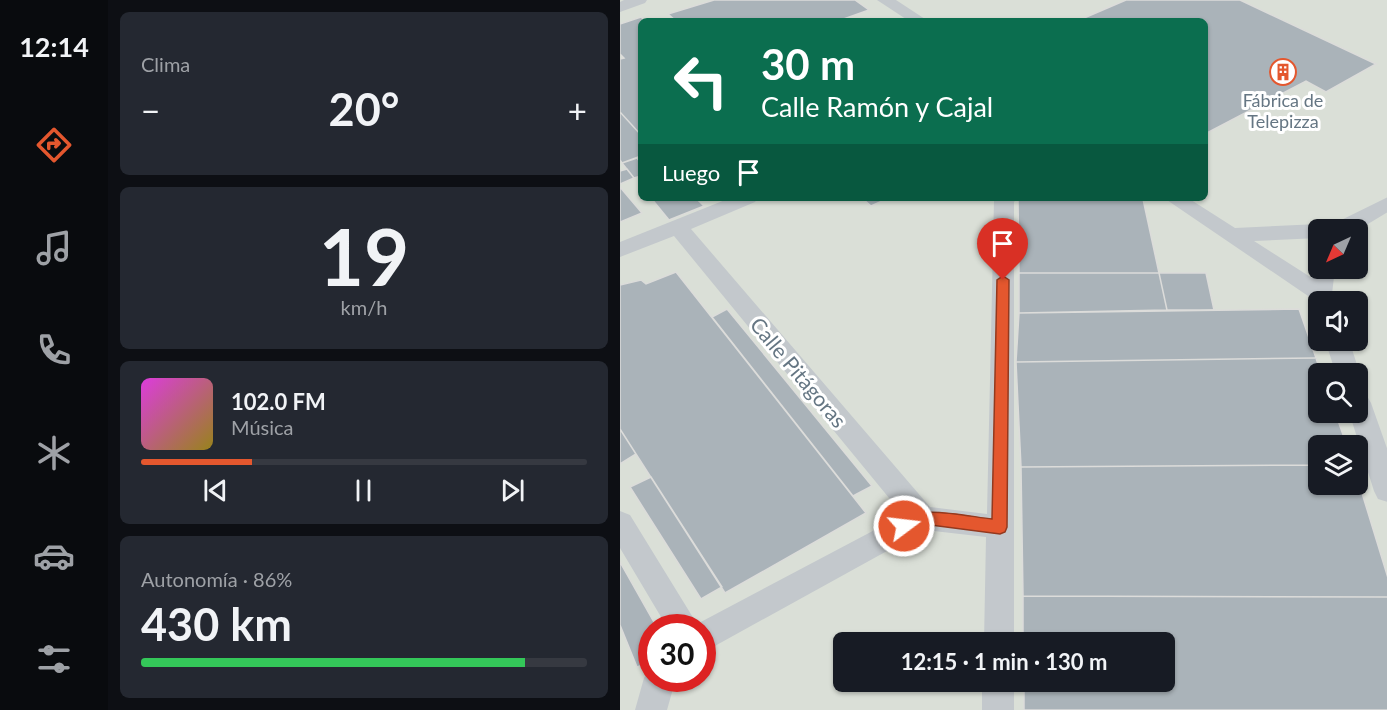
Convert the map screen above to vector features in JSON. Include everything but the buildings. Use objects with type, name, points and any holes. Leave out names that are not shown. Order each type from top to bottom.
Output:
[{"type":"street","points":[[620,7],[639,0]]},
{"type":"street","points":[[885,0],[915,18]]},
{"type":"street","points":[[620,249],[740,201]]},
{"type":"street","points":[[998,632],[1004,201]]},
{"type":"street","points":[[1179,201],[1313,291]]},
{"type":"street","points":[[1360,219],[1388,203]]},
{"type":"street","name":"Calle Pitágoras","points":[[677,226],[922,518]]},
{"type":"street","points":[[1230,235],[1308,231]]},
{"type":"street","points":[[1365,423],[1388,491]]},
{"type":"street","points":[[716,630],[922,518],[1000,527]]},
{"type":"street","points":[[620,523],[675,614]]},
{"type":"street","points":[[651,710],[656,692]]},
{"type":"street","points":[[998,692],[998,710]]},
{"type":"shaded area","points":[[620,0],[1387,0],[1387,710],[620,710]]},
{"type":"place","name":"Fábrica de Telepizza","points":[[1283,72]]},
{"type":"route","points":[[904,526],[922,518],[1000,527],[1003,280]]}]
